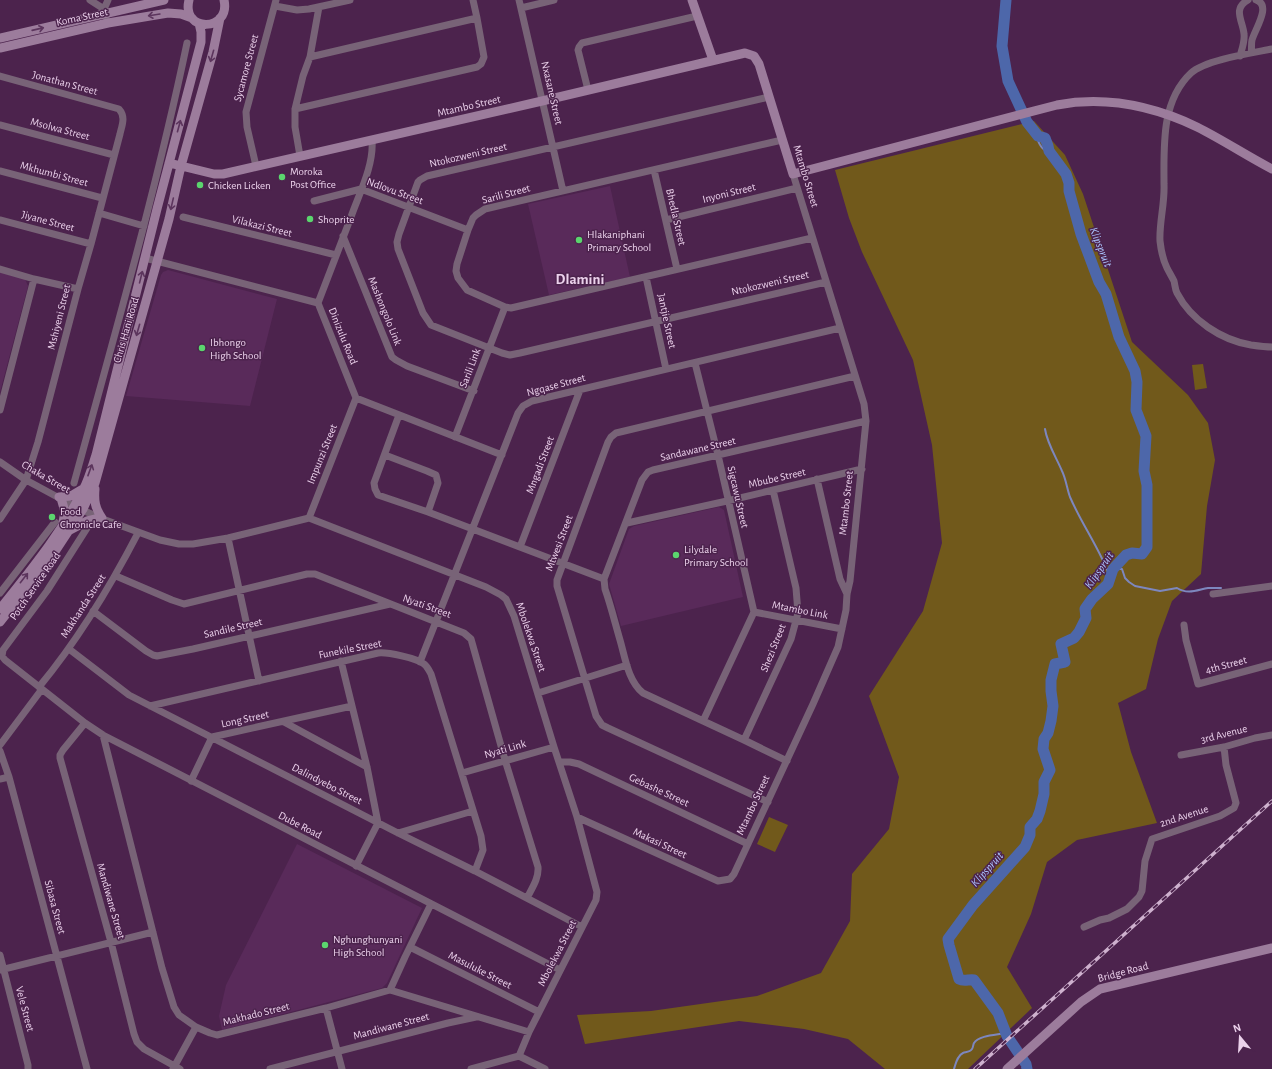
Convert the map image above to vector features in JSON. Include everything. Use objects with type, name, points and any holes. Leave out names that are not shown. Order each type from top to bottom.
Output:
[{"type":"main road","name":"Koma Street","points":[[0,38],[105,11],[164,0]]},
{"type":"main road","name":"Chris Hani Road","points":[[78,508],[96,455],[201,42],[201,32],[189,13],[189,0]]},
{"type":"main road","points":[[692,0],[713,60]]},
{"type":"main road","name":"Chris Hani Road","points":[[0,609],[48,548],[62,526],[78,508],[95,483],[169,219],[181,166],[213,52],[220,18],[225,10],[225,2]]},
{"type":"main road","name":"Koma Street","points":[[0,48],[108,23],[168,13],[181,14],[195,21]]},
{"type":"main road","points":[[195,21],[205,25],[216,22],[220,18]]},
{"type":"main road","name":"Mtambo Street","points":[[169,163],[214,174],[228,173],[542,102],[743,53],[751,55],[755,58],[758,64],[793,174]]},
{"type":"main road","points":[[793,174],[1028,112],[1066,104],[1100,102],[1127,104],[1168,115],[1196,126],[1272,169]]},
{"type":"main road","points":[[84,489],[71,496],[60,498],[65,512],[62,526],[101,518],[94,501],[95,483]]},
{"type":"main road","name":"Chris Hani Road","points":[[0,622],[54,553],[62,526]]},
{"type":"main road","name":"Bridge Road","points":[[1008,1068],[1081,1002],[1100,989],[1272,948]]},
{"type":"street","points":[[90,0],[105,11]]},
{"type":"street","points":[[108,0],[105,11],[108,23]]},
{"type":"street","points":[[276,3],[297,10],[309,9],[350,0]]},
{"type":"street","points":[[294,110],[477,67],[482,64],[484,57],[472,0]]},
{"type":"street","name":"Nxasane Street","points":[[519,0],[563,191]]},
{"type":"street","points":[[521,8],[554,0]]},
{"type":"street","points":[[1240,56],[1245,36],[1239,12],[1240,8],[1248,0]]},
{"type":"street","points":[[1251,53],[1252,40],[1262,20],[1264,11],[1262,3],[1256,0]]},
{"type":"street","name":"Sycamore Street","points":[[256,166],[248,133],[246,112],[276,3]]},
{"type":"street","points":[[300,156],[295,127],[294,110],[303,76],[310,57],[319,7]]},
{"type":"street","points":[[588,90],[578,50],[582,43],[697,16]]},
{"type":"street","points":[[310,57],[477,18]]},
{"type":"street","name":"Chris Hani Road","points":[[74,483],[144,226],[173,108],[187,42]]},
{"type":"street","points":[[1272,49],[1205,64],[1193,71],[1179,88],[1171,104],[1165,129],[1164,197],[1160,240],[1166,266],[1174,282],[1176,292],[1192,314],[1204,325],[1217,333],[1250,345],[1272,347]]},
{"type":"street","name":"Jonathan Street","points":[[0,76],[119,109],[123,114]]},
{"type":"street","name":"Ntokozweni Street","points":[[769,96],[427,176],[418,182],[399,234],[397,245],[426,319],[431,325],[510,355],[826,282]]},
{"type":"street","name":"Mshiyeni Street","points":[[0,519],[26,480],[38,442],[123,121],[123,114]]},
{"type":"street","name":"Msolwa Street","points":[[0,125],[114,155]]},
{"type":"street","name":"Sarili Street","points":[[505,307],[468,290],[458,278],[456,271],[457,264],[468,230],[476,214],[485,209],[782,140]]},
{"type":"street","points":[[318,303],[371,160],[373,151],[372,141]]},
{"type":"street","name":"Bhedla Street","points":[[654,170],[677,269]]},
{"type":"street","name":"Mkhumbi Street","points":[[0,171],[102,198]]},
{"type":"street","name":"Mtambo Street","points":[[734,874],[838,647],[846,610],[850,581],[862,469],[866,421],[864,404],[793,174]]},
{"type":"street","name":"Inyoni Street","points":[[666,220],[797,188]]},
{"type":"street","name":"Ndlovu Street","points":[[314,201],[361,189],[468,230]]},
{"type":"street","points":[[99,213],[144,226]]},
{"type":"street","name":"Vilakazi Street","points":[[183,217],[336,255]]},
{"type":"street","name":"Jiyane Street","points":[[0,220],[91,244]]},
{"type":"street","name":"Mashongolo Link","points":[[343,236],[392,357],[407,366],[474,391]]},
{"type":"street","points":[[505,307],[511,308],[812,238]]},
{"type":"street","name":"Dinizulu Road","points":[[145,258],[318,303],[356,398]]},
{"type":"street","points":[[0,269],[34,279],[78,289]]},
{"type":"street","name":"Jantjie Street","points":[[646,277],[666,369]]},
{"type":"street","points":[[0,410],[34,279]]},
{"type":"street","name":"Sarili Link","points":[[456,437],[505,307]]},
{"type":"street","name":"Ngqase Street","points":[[420,662],[518,413],[523,406],[532,401],[840,328]]},
{"type":"street","name":"Sigcawu Street","points":[[695,363],[754,612]]},
{"type":"street","name":"Mtwesi Street","points":[[768,802],[602,725],[596,716],[557,586],[557,580],[611,437],[616,433],[855,376]]},
{"type":"street","name":"Mngadi Street","points":[[520,547],[580,390]]},
{"type":"street","points":[[356,398],[502,455]]},
{"type":"street","name":"Impunzi Street","points":[[309,518],[356,398]]},
{"type":"street","points":[[399,415],[374,483],[375,490],[378,494],[563,562],[604,579],[605,589],[627,666],[636,686],[643,693],[787,761]]},
{"type":"street","name":"Sandawane Street","points":[[604,579],[627,523],[642,480],[648,472],[866,421]]},
{"type":"street","points":[[385,455],[436,475],[438,483],[428,512]]},
{"type":"street","name":"Chaka Street","points":[[0,462],[26,480],[78,508]]},
{"type":"street","name":"Mbube Street","points":[[627,523],[862,469]]},
{"type":"street","points":[[817,479],[840,579],[847,594]]},
{"type":"street","name":"Shezi Street","points":[[744,740],[791,639],[798,606],[796,588],[773,490]]},
{"type":"street","points":[[78,508],[138,533],[179,544],[193,544],[228,538],[309,518]]},
{"type":"street","name":"Mbolekwa Street","points":[[309,518],[494,591],[506,599],[514,616],[577,817],[597,892],[596,900],[529,1032],[519,1056]]},
{"type":"street","name":"Potch Service Road","points":[[0,593],[33,551],[62,526]]},
{"type":"street","name":"Potch Service Road","points":[[40,688],[5,660],[2,653],[47,591],[87,528]]},
{"type":"street","name":"Makhanda Street","points":[[0,745],[69,649],[116,576],[138,533]]},
{"type":"street","points":[[228,538],[259,681]]},
{"type":"street","name":"Nyati Street","points":[[116,576],[184,604],[306,574],[315,574],[464,632],[471,639],[505,760],[538,867],[537,877],[527,898]]},
{"type":"street","points":[[1213,594],[1272,586]]},
{"type":"street","name":"Sandile Street","points":[[93,611],[153,655],[166,654],[390,604]]},
{"type":"street","points":[[703,722],[754,612]]},
{"type":"street","name":"Mtambo Link","points":[[754,612],[842,629]]},
{"type":"street","name":"4th Street","points":[[1184,625],[1186,640],[1198,684],[1272,664]]},
{"type":"street","name":"Dalindyebo Street","points":[[69,649],[129,695],[582,927]]},
{"type":"street","name":"Funekile Street","points":[[150,706],[385,652],[420,662]]},
{"type":"street","points":[[341,661],[367,767],[378,823],[356,866]]},
{"type":"street","points":[[420,662],[428,668],[432,674],[481,836],[483,850],[475,871]]},
{"type":"street","points":[[538,693],[627,666]]},
{"type":"street","name":"Dube Road","points":[[40,688],[103,736],[560,970]]},
{"type":"street","name":"Long Street","points":[[191,781],[212,737],[352,706]]},
{"type":"street","name":"Long Street","points":[[284,722],[367,767]]},
{"type":"street","name":"Mandiwane Street","points":[[85,723],[60,754],[60,758],[137,1042],[144,1049],[176,1068]]},
{"type":"street","name":"3rd Avenue","points":[[1181,755],[1224,747],[1255,738],[1272,735]]},
{"type":"street","name":"Makhado Street","points":[[103,736],[162,968],[175,1010],[179,1015],[196,1027],[217,1035],[326,1008],[390,990]]},
{"type":"street","name":"Nyati Link","points":[[462,773],[554,747]]},
{"type":"street","name":"2nd Avenue","points":[[1084,927],[1109,918],[1127,909],[1139,897],[1142,891],[1145,861],[1152,839],[1220,816],[1234,808],[1236,803],[1226,765],[1224,747]]},
{"type":"street","name":"Sibasa Street","points":[[0,751],[9,777],[87,1069]]},
{"type":"street","name":"Gebashe Street","points":[[559,762],[579,764],[748,844]]},
{"type":"street","points":[[0,780],[9,777]]},
{"type":"street","points":[[398,833],[473,811]]},
{"type":"street","name":"Makasi Street","points":[[577,817],[718,881],[730,879],[734,874]]},
{"type":"street","points":[[431,904],[390,990],[529,1032]]},
{"type":"street","points":[[2,970],[153,932]]},
{"type":"street","name":"Masuluke Street","points":[[410,947],[539,1012]]},
{"type":"street","name":"Vele Street","points":[[0,955],[2,970],[28,1069]]},
{"type":"street","points":[[326,1008],[342,1069]]},
{"type":"street","points":[[448,1023],[450,1009]]},
{"type":"street","name":"Mandiwane Street","points":[[270,1069],[476,1017]]},
{"type":"street","points":[[176,1068],[196,1027]]},
{"type":"street","points":[[471,1069],[519,1056],[545,1069]]},
{"type":"shaded area","points":[[1034,121],[1065,155],[1083,194],[1132,342],[1188,395],[1208,423],[1215,460],[1207,506],[1201,574],[1172,601],[1158,639],[1146,689],[1118,703],[1131,752],[1157,823],[1077,840],[1047,862],[1031,914],[1007,967],[1032,1008],[968,1069],[885,1069],[848,1039],[804,1029],[739,1021],[585,1044],[577,1015],[651,1011],[757,996],[821,973],[850,921],[852,874],[889,829],[899,777],[869,696],[923,611],[942,543],[932,445],[913,360],[862,252],[849,218],[835,170]]},
{"type":"shaded area","name":"Hlakaniphani Primary School","points":[[610,186],[630,277],[549,295],[528,204]]},
{"type":"shaded area","name":"Ibhongo High School","points":[[168,270],[277,299],[250,406],[126,396],[161,275],[163,272]]},
{"type":"shaded area","points":[[0,272],[25,279],[28,286],[0,392]]},
{"type":"shaded area","points":[[1203,364],[1207,388],[1195,390],[1192,365]]},
{"type":"shaded area","name":"Lilydale Primary School","points":[[719,507],[724,510],[743,597],[621,626],[609,584],[629,529],[634,526]]},
{"type":"shaded area","points":[[769,817],[788,825],[775,852],[757,844]]},
{"type":"shaded area","name":"Nghunghunyani High School","points":[[297,844],[422,908],[387,983],[382,988],[222,1030],[219,1016],[226,985]]},
{"type":"waterway","name":"Klipspruit","points":[[1006,0],[1002,46],[1008,81],[1027,122],[1038,136],[1045,138],[1049,151],[1066,174],[1069,183],[1069,191],[1081,234],[1099,282],[1106,294],[1119,337],[1135,371],[1137,382],[1136,410],[1146,436],[1144,471],[1147,485],[1147,547],[1142,554],[1132,553],[1126,555],[1113,569],[1108,584],[1092,599],[1085,609],[1086,618],[1079,632],[1074,638],[1061,644],[1065,662],[1055,664],[1051,680],[1053,706],[1051,721],[1048,733],[1044,739],[1043,749],[1050,770],[1044,782],[1044,794],[1040,811],[1037,819],[1030,827],[1030,835],[1025,847],[973,905],[948,939],[959,979],[974,980],[998,1013],[1007,1036],[1026,1064],[1027,1069]]},
{"type":"waterway","points":[[1037,135],[1041,146],[1051,154]]},
{"type":"waterway","points":[[1065,173],[1065,189],[1070,195]]},
{"type":"waterway","points":[[1045,429],[1050,445],[1063,474],[1070,497],[1110,577]]},
{"type":"waterway","points":[[1113,569],[1122,569],[1125,578],[1135,586],[1160,591],[1177,588],[1189,592],[1208,588],[1221,588]]},
{"type":"waterway","points":[[954,1069],[959,1056],[971,1050],[976,1040],[1006,1033]]},
{"type":"railway","points":[[975,1069],[1272,801]]},
{"type":"place","name":"Moroka Post Office","points":[[282,177]]},
{"type":"place","name":"Chicken Licken","points":[[200,185]]},
{"type":"place","name":"Shoprite","points":[[310,219]]},
{"type":"place","name":"Hlakaniphani Primary School","points":[[579,240]]},
{"type":"place","name":"Ibhongo High School","points":[[202,348]]},
{"type":"place","name":"Food Chronicle Cafe","points":[[52,517]]},
{"type":"place","name":"Lilydale Primary School","points":[[676,555]]},
{"type":"place","name":"Nghunghunyani High School","points":[[325,945]]},
{"type":"district","name":"Dlamini","points":[[580,279]]}]
